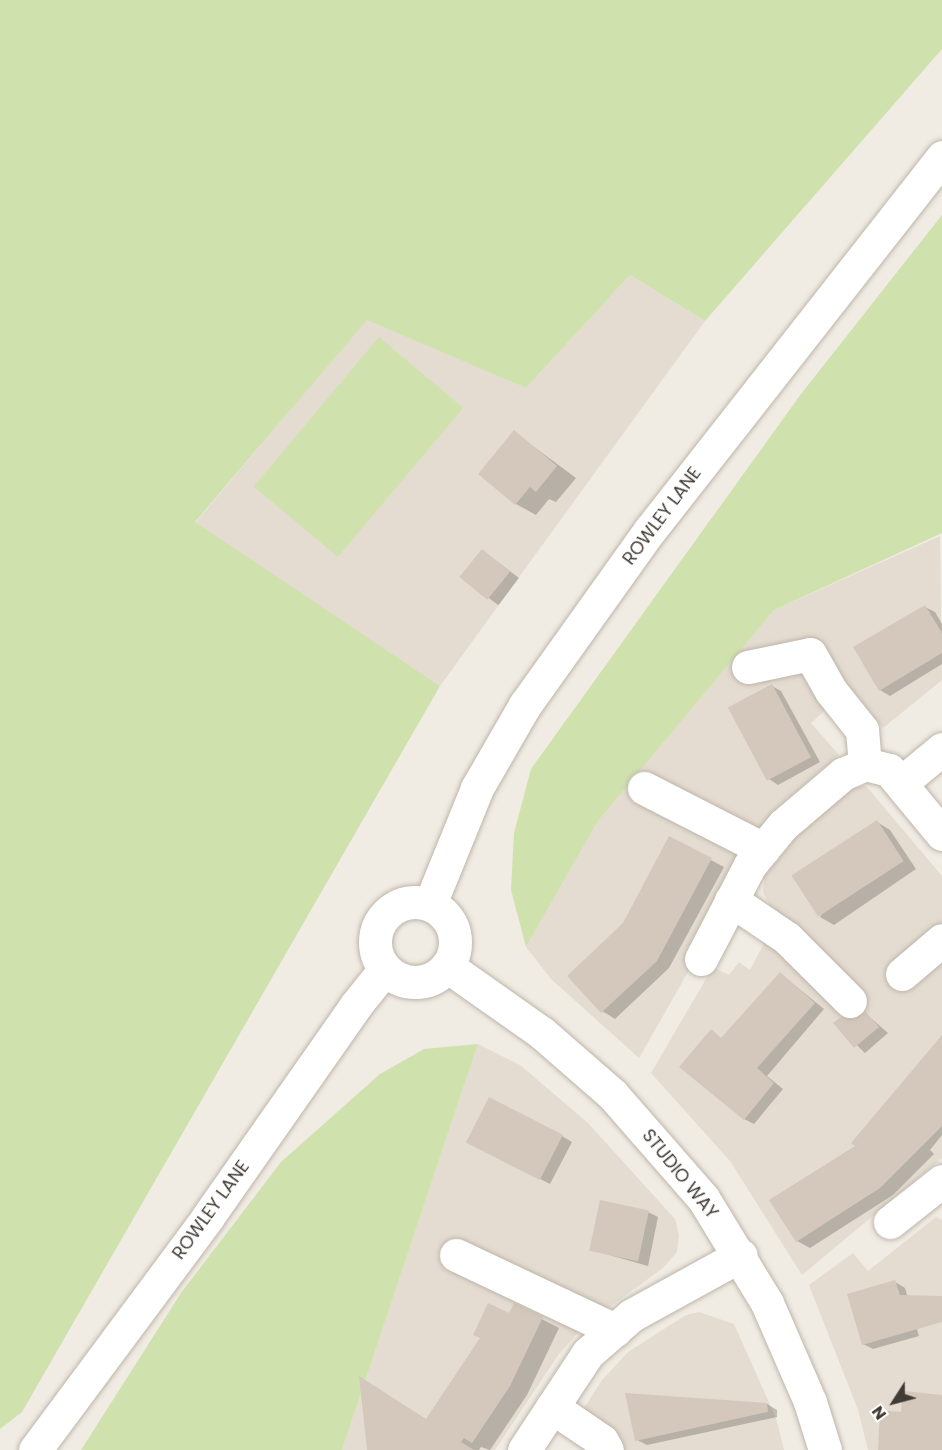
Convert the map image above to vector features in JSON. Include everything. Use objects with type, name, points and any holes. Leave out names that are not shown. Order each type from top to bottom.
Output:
[{"type":"street","name":"ROWLEY LANE","points":[[430,904],[477,788],[525,705],[650,530],[942,157]]},
{"type":"street","points":[[748,667],[810,654],[831,692],[862,730],[866,764]]},
{"type":"street","points":[[901,783],[942,749]]},
{"type":"street","points":[[701,959],[750,865],[783,825],[843,774],[866,764],[889,770],[942,834]]},
{"type":"street","points":[[644,788],[763,849]]},
{"type":"street","points":[[731,900],[787,938],[850,1001]]},
{"type":"street","points":[[404,903],[430,904],[449,920],[454,931],[454,950],[447,966],[439,975],[417,982],[405,981],[386,969],[375,945],[382,919],[404,903]]},
{"type":"street","points":[[902,974],[942,940]]},
{"type":"street","name":"STUDIO WAY","points":[[447,966],[542,1033],[613,1095],[672,1158],[741,1255],[787,1345],[825,1450]]},
{"type":"street","name":"ROWLEY LANE","points":[[35,1450],[207,1218],[356,1005],[386,969]]},
{"type":"street","points":[[890,1222],[942,1182]]},
{"type":"street","points":[[456,1255],[615,1330]]},
{"type":"street","points":[[524,1450],[588,1353],[632,1315],[741,1255]]},
{"type":"street","points":[[552,1407],[602,1441],[607,1450]]},
{"type":"shaded area","points":[[630,275],[705,321],[440,686],[195,523],[367,319],[526,388]]},
{"type":"shaded area","points":[[940,536],[942,680],[883,728],[850,688],[811,723],[839,755],[776,809],[739,855],[685,952],[696,958],[639,1058],[551,979],[526,947],[598,821],[774,610]]},
{"type":"shaded area","points":[[866,786],[942,876],[942,1158],[802,1275],[730,1161],[651,1073],[713,967],[729,975],[739,962],[750,970],[780,913],[770,906],[763,892],[765,869],[784,844],[850,787]]},
{"type":"shaded area","points":[[478,1044],[520,1065],[588,1123],[675,1219],[679,1235],[677,1252],[663,1268],[584,1326],[559,1354],[495,1450],[342,1450]]},
{"type":"shaded area","points":[[936,1217],[942,1220],[942,1450],[868,1450],[858,1410],[809,1285],[853,1253],[868,1271]]},
{"type":"shaded area","points":[[699,1312],[734,1324],[776,1418],[784,1450],[583,1450],[566,1437],[602,1380],[628,1352],[686,1315]]},
{"type":"green space","points":[[0,0],[942,0],[942,49],[705,321],[630,275],[526,388],[367,320],[195,522],[440,686],[22,1412],[0,1429]]},
{"type":"green space","points":[[942,215],[942,533],[774,610],[598,821],[526,947],[511,890],[514,833],[531,769],[801,394]]},
{"type":"green space","points":[[379,337],[463,408],[338,557],[254,486]]},
{"type":"green space","points":[[478,1044],[342,1450],[81,1450],[181,1293],[281,1162],[380,1074],[424,1049]]},
{"type":"building","points":[[514,430],[557,466],[536,492],[530,487],[515,505],[478,474]]},
{"type":"building","points":[[482,549],[510,572],[487,600],[459,577]]},
{"type":"building","points":[[925,605],[942,633],[942,653],[879,691],[853,647]]},
{"type":"building","points":[[772,684],[811,757],[767,781],[728,707]]},
{"type":"building","points":[[877,820],[904,861],[818,917],[791,876]]},
{"type":"building","points":[[669,836],[712,858],[657,961],[601,1013],[567,976],[623,923]]},
{"type":"building","points":[[780,972],[815,1003],[757,1068],[774,1083],[744,1120],[679,1067],[711,1029],[721,1038]]},
{"type":"building","points":[[865,1011],[879,1027],[854,1048],[833,1023],[841,1017],[855,1019]]},
{"type":"building","points":[[942,1035],[942,1126],[880,1188],[796,1242],[769,1200],[855,1146],[851,1143]]},
{"type":"building","points":[[489,1097],[563,1135],[540,1180],[466,1142]]},
{"type":"building","points":[[600,1200],[649,1210],[638,1261],[589,1251]]},
{"type":"building","points":[[895,1280],[900,1295],[942,1296],[942,1322],[862,1345],[847,1294]]},
{"type":"building","points":[[488,1303],[509,1313],[514,1303],[543,1317],[510,1386],[472,1443],[464,1438],[461,1442],[474,1450],[367,1450],[359,1376],[426,1419],[480,1338],[473,1335]]},
{"type":"building","points":[[903,1391],[942,1395],[942,1450],[878,1450],[880,1410],[901,1412]]},
{"type":"building","points":[[625,1393],[767,1403],[768,1412],[635,1441]]}]
